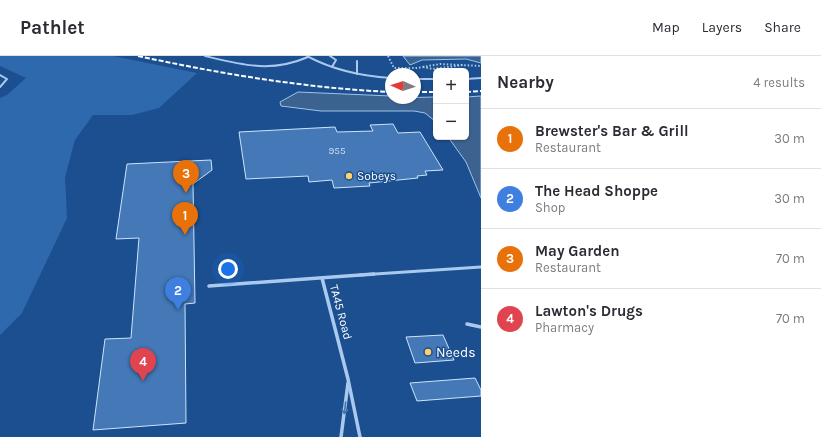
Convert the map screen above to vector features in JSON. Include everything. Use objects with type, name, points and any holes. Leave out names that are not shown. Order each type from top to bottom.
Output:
[{"type":"lane","points":[[205,56],[272,68],[290,65],[307,57],[332,67],[358,74],[385,77]]},
{"type":"lane","points":[[330,56],[336,60],[332,67]]},
{"type":"lane","points":[[357,61],[358,74]]},
{"type":"lane","points":[[0,75],[7,79],[0,86]]},
{"type":"lane","points":[[469,79],[481,78]]},
{"type":"lane","points":[[421,79],[433,79]]},
{"type":"lane","name":"TA45 Road","points":[[360,437],[348,379],[322,278],[481,267]]},
{"type":"lane","points":[[209,286],[322,278]]},
{"type":"lane","points":[[467,324],[481,327]]},
{"type":"lane","points":[[341,437],[348,379]]},
{"type":"path","points":[[388,56],[394,68],[440,64],[481,66]]},
{"type":"path","points":[[420,66],[433,69],[459,67],[464,64]]},
{"type":"shaded area","points":[[0,56],[113,56],[197,73],[159,108],[132,115],[93,115],[75,140],[65,177],[67,218],[22,313],[0,335],[0,98],[7,95],[26,78],[0,66]]},
{"type":"shaded area","points":[[403,56],[481,56],[481,63],[466,59],[422,60],[410,65]]},
{"type":"shaded area","points":[[298,92],[385,96],[385,104],[421,104],[421,97],[433,97],[433,120],[425,113],[414,111],[321,111],[281,106],[280,102]]},
{"type":"shaded area","points":[[481,96],[481,198],[466,162],[450,140],[469,140],[469,97]]},
{"type":"building","points":[[393,124],[398,133],[420,132],[443,170],[425,171],[427,175],[417,176],[418,178],[369,183],[370,186],[334,188],[332,180],[309,182],[308,176],[246,179],[239,132],[335,127],[337,132],[373,131],[370,125]]},
{"type":"building","points":[[211,160],[212,170],[193,184],[195,303],[185,304],[186,423],[93,430],[105,339],[131,338],[139,238],[116,239],[127,164]]},
{"type":"building","points":[[443,335],[454,360],[415,363],[406,337]]},
{"type":"building","points":[[475,378],[481,390],[481,396],[417,401],[410,383]]},
{"type":"railway","points":[[138,56],[201,69],[295,84],[385,92]]},
{"type":"railway","points":[[469,92],[481,91]]},
{"type":"railway","points":[[421,92],[433,92]]},
{"type":"place","name":"Sobeys","points":[[349,176]]},
{"type":"place","name":"May Garden","points":[[186,193]]},
{"type":"place","name":"Brewster's Bar & Grill","points":[[185,235]]},
{"type":"place","name":"The Head Shoppe","points":[[178,310]]},
{"type":"place","name":"Needs","points":[[428,352]]},
{"type":"place","name":"Lawton's Drugs","points":[[143,381]]}]
